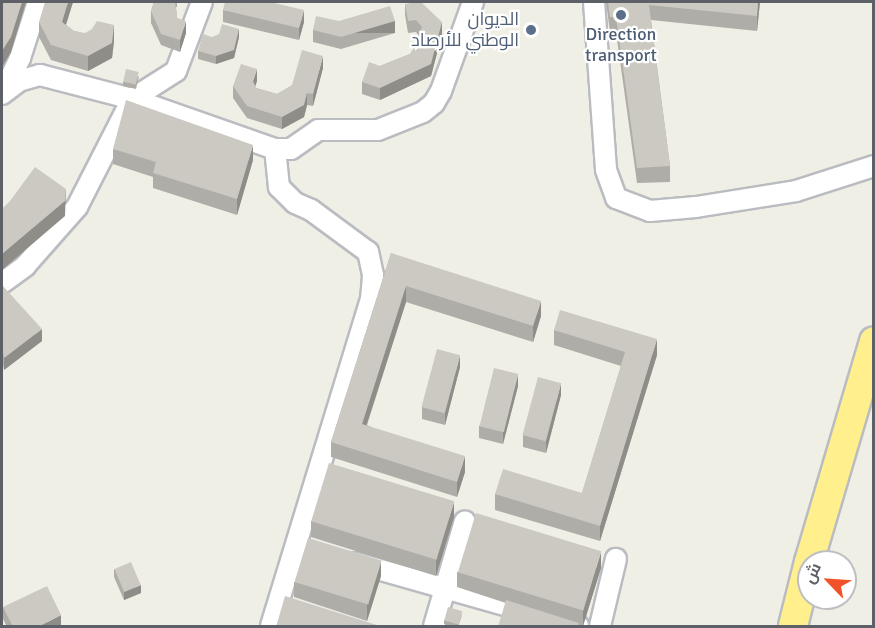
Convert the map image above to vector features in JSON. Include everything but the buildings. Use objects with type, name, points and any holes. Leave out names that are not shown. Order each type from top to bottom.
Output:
[{"type":"highway","points":[[812,550],[873,341]]},
{"type":"highway","points":[[832,550],[873,411]]},
{"type":"highway","points":[[793,627],[797,610]]},
{"type":"highway","points":[[813,627],[817,610]]},
{"type":"street","points":[[2,94],[20,58],[38,2]]},
{"type":"street","points":[[2,283],[25,266],[77,207],[132,99],[176,71],[202,2]]},
{"type":"street","points":[[2,94],[19,81],[39,75],[132,99],[275,149],[291,149],[318,130],[378,130],[423,112],[434,103],[441,91],[473,2]]},
{"type":"street","points":[[594,2],[606,170],[616,198],[650,211],[696,207],[796,191],[873,166]]},
{"type":"street","points":[[275,149],[279,187],[295,203],[311,210],[368,252],[373,275],[371,299],[274,618],[297,615]]},
{"type":"street","points":[[434,627],[465,521]]},
{"type":"street","points":[[296,547],[319,553]]},
{"type":"street","points":[[600,627],[616,559]]},
{"type":"street","points":[[342,560],[578,627]]},
{"type":"place","name":"Direction transport","points":[[621,15]]},
{"type":"place","name":"الديوان الوطني للأرصاد","points":[[531,30]]}]
